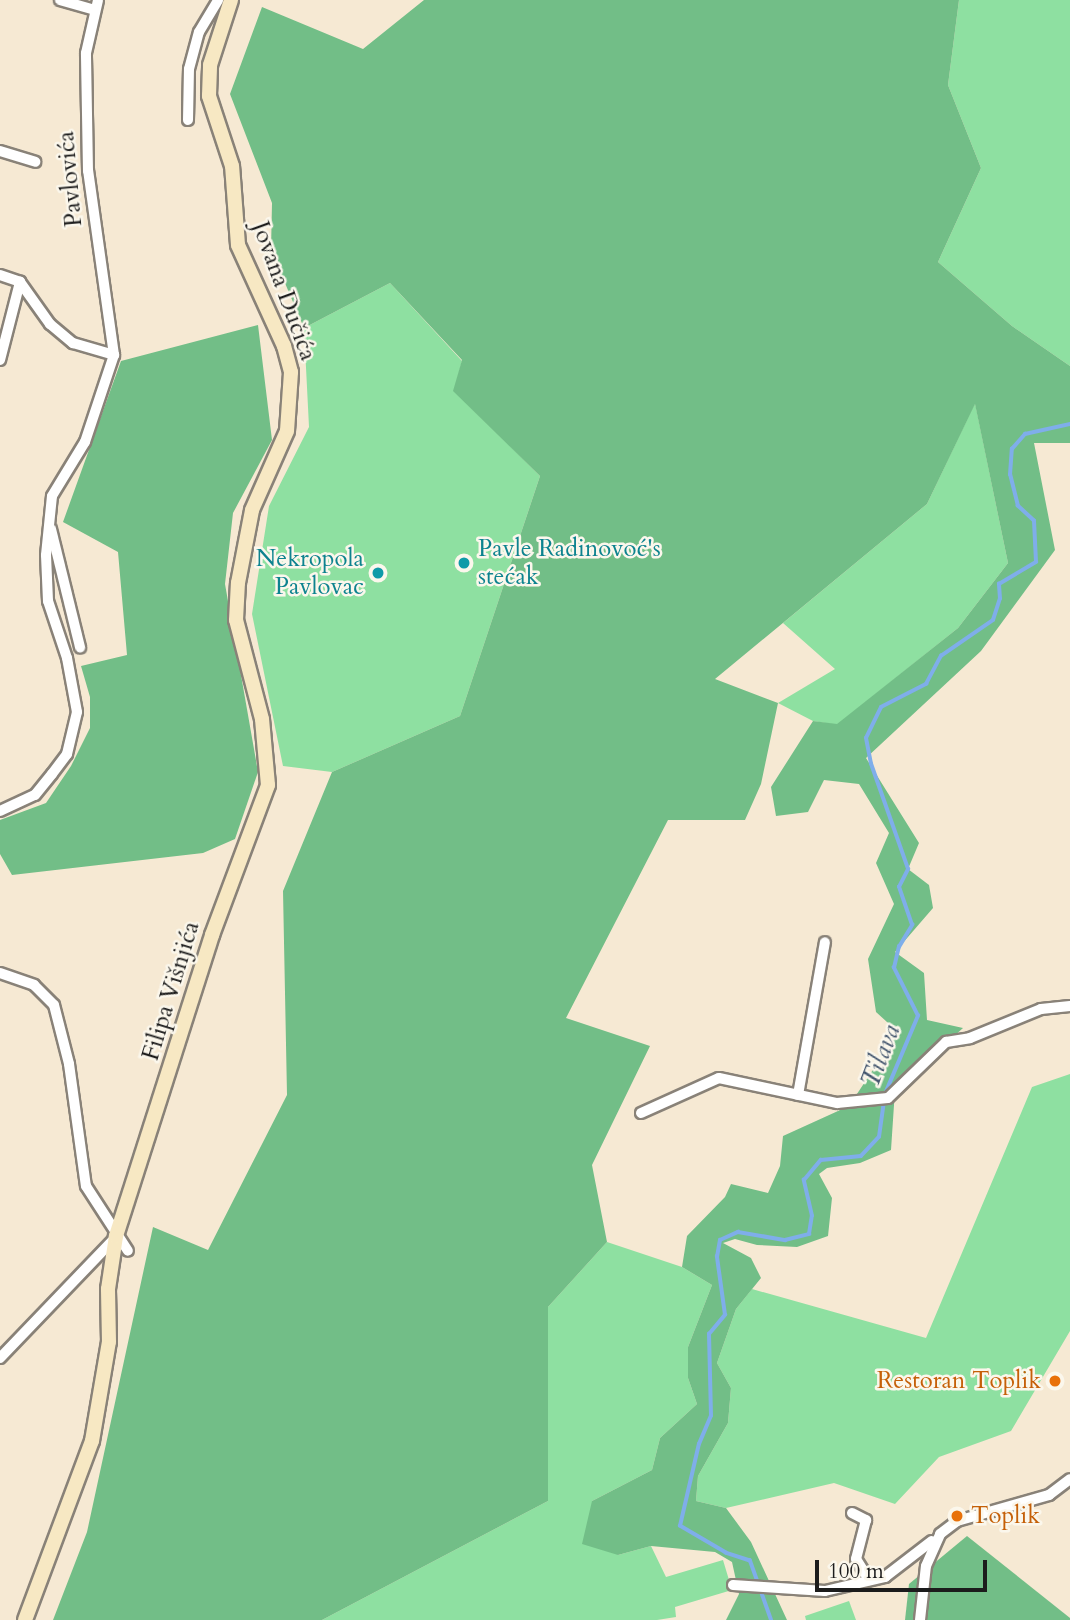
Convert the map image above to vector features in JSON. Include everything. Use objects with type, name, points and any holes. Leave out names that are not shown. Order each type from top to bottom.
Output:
[{"type":"main road","name":"Jovana Dučića","points":[[231,0],[210,65],[209,96],[232,166],[238,245],[284,346],[291,372],[287,431],[252,510],[238,583],[236,620],[269,761]]},
{"type":"main road","name":"Filipa Višnjića","points":[[25,1620],[92,1441],[109,1342],[108,1289],[116,1236],[212,935],[263,803],[269,761]]},
{"type":"street","points":[[60,0],[96,5]]},
{"type":"street","points":[[188,120],[188,69],[199,32],[218,0]]},
{"type":"street","name":"Pavlovića","points":[[0,811],[35,795],[67,754],[74,731],[75,690],[48,601],[50,521],[52,496],[85,442],[114,355],[88,172],[86,53],[96,5]]},
{"type":"street","points":[[0,151],[35,162]]},
{"type":"street","points":[[0,275],[20,282],[50,324],[73,343],[114,355]]},
{"type":"street","points":[[0,360],[20,282]]},
{"type":"street","name":"Pavlovića","points":[[50,521],[80,647]]},
{"type":"street","points":[[798,1095],[825,942]]},
{"type":"street","points":[[0,973],[33,985],[54,1005],[69,1064],[86,1186],[128,1251]]},
{"type":"street","points":[[641,1113],[719,1077],[837,1103],[883,1099],[946,1042],[970,1038],[1041,1009],[1070,1006]]},
{"type":"street","points":[[0,1358],[116,1236]]},
{"type":"street","points":[[733,1585],[765,1584],[825,1591],[869,1580],[899,1570],[957,1521],[1049,1495],[1070,1479]]},
{"type":"street","points":[[852,1513],[866,1520],[856,1559],[869,1580]]},
{"type":"street","points":[[920,1620],[926,1566],[940,1534]]},
{"type":"green space","points":[[424,0],[959,0],[948,85],[981,168],[938,262],[1012,326],[1070,366],[1070,443],[1034,443],[1055,550],[981,651],[866,758],[919,843],[908,869],[929,885],[933,908],[895,952],[924,973],[927,1020],[963,1028],[895,1090],[891,1150],[860,1163],[827,1168],[819,1174],[832,1198],[828,1236],[797,1247],[757,1245],[735,1239],[723,1243],[751,1258],[761,1278],[736,1309],[717,1363],[731,1388],[728,1423],[698,1476],[696,1501],[726,1508],[751,1542],[787,1620],[726,1620],[739,1594],[732,1562],[715,1552],[651,1546],[618,1555],[582,1544],[592,1501],[652,1470],[660,1438],[697,1404],[688,1378],[688,1347],[712,1285],[682,1267],[687,1236],[725,1197],[731,1184],[768,1193],[780,1166],[783,1136],[849,1106],[898,1032],[876,1012],[868,959],[894,904],[876,863],[889,833],[859,784],[824,780],[808,812],[776,816],[771,787],[813,721],[837,724],[958,628],[1008,563],[975,404],[927,504],[715,679],[778,703],[761,784],[745,820],[668,820],[566,1018],[650,1046],[592,1165],[607,1242],[548,1307],[548,1501],[322,1620],[53,1620],[87,1532],[153,1227],[208,1250],[287,1095],[283,891],[332,772],[460,716],[540,476],[453,391],[462,360],[390,283],[304,328],[271,250],[272,203],[230,94],[262,7],[363,49]]},
{"type":"green space","points":[[959,0],[1070,0],[1070,366],[1012,326],[938,262],[981,168],[948,85]]},
{"type":"green space","points":[[390,283],[462,361],[454,391],[540,476],[460,716],[332,772],[283,766],[252,614],[269,506],[309,427],[304,328]]},
{"type":"green space","points":[[258,325],[272,440],[233,513],[225,584],[258,772],[235,839],[203,853],[12,875],[0,854],[0,820],[46,803],[71,766],[90,728],[90,697],[81,666],[127,655],[118,552],[63,522],[121,361]]},
{"type":"green space","points":[[975,403],[1008,563],[958,628],[837,725],[813,721],[778,703],[835,669],[783,623],[927,504]]},
{"type":"green space","points":[[1070,1074],[1070,1331],[1011,1431],[939,1457],[895,1504],[834,1483],[726,1508],[696,1501],[698,1476],[728,1423],[731,1388],[717,1363],[736,1309],[752,1289],[926,1338],[1032,1087]]},
{"type":"green space","points":[[607,1242],[682,1267],[712,1285],[688,1347],[688,1378],[697,1404],[660,1438],[652,1470],[592,1501],[618,1555],[651,1546],[666,1577],[723,1560],[732,1590],[675,1607],[676,1617],[657,1620],[322,1620],[548,1501],[548,1307]]},
{"type":"green space","points":[[967,1536],[1070,1620],[905,1620],[909,1584]]},
{"type":"green space","points":[[849,1601],[856,1620],[806,1620],[805,1616]]},
{"type":"waterway","name":"Tilava","points":[[771,1620],[750,1561],[726,1553],[680,1526],[699,1444],[711,1416],[709,1334],[725,1315],[717,1257],[720,1240],[738,1232],[785,1240],[809,1234],[812,1216],[804,1180],[821,1160],[861,1156],[879,1137],[885,1094],[918,1016],[894,968],[899,947],[912,925],[899,887],[908,869],[871,764],[866,738],[881,707],[926,684],[941,656],[993,620],[1000,599],[999,584],[1036,562],[1034,521],[1018,506],[1010,475],[1012,449],[1025,434],[1070,424]]},
{"type":"place","name":"Pavle Radinovoć's stećak","points":[[464,563]]},
{"type":"place","name":"Nekropola Pavlovac","points":[[378,573]]},
{"type":"place","name":"Restoran Toplik","points":[[1055,1381]]},
{"type":"place","name":"Toplik","points":[[957,1516]]}]
